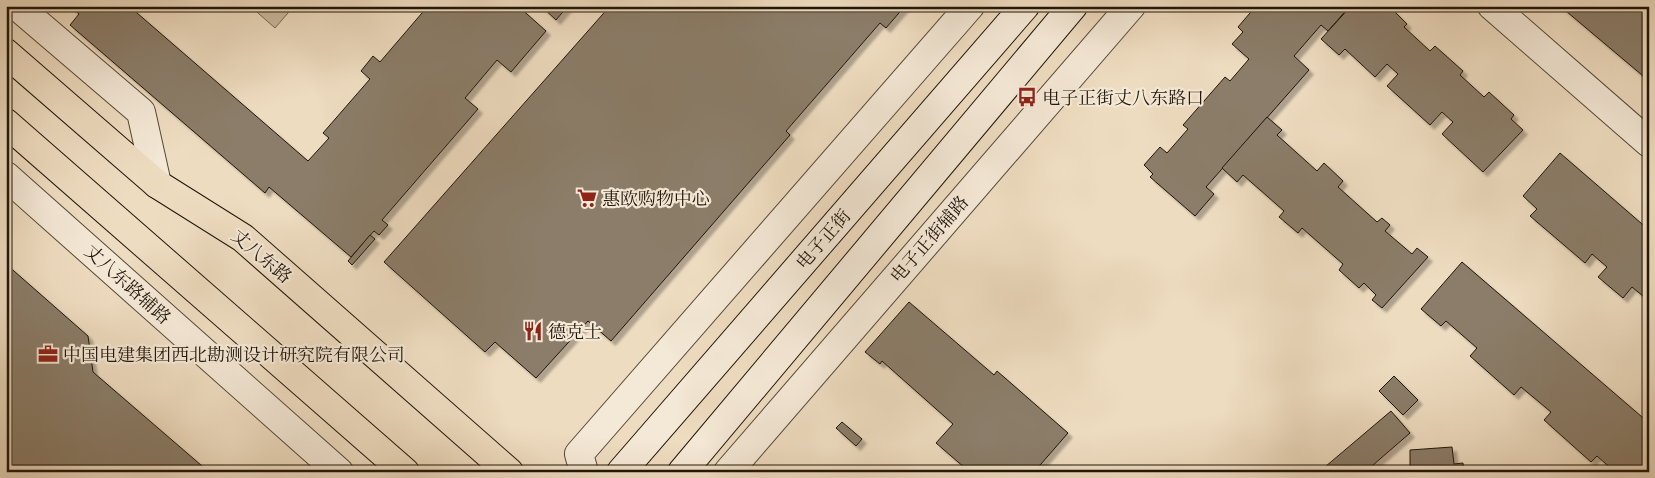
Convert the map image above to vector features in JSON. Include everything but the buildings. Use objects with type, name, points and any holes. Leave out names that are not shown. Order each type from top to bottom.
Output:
[{"type":"main road","name":"丈八东路","points":[[6,53],[158,184],[243,238],[509,472]]},
{"type":"main road","points":[[6,123],[405,472]]},
{"type":"street","points":[[18,6],[141,112],[158,184]]},
{"type":"street","points":[[584,472],[579,454],[970,6]]},
{"type":"street","name":"电子正街","points":[[621,472],[1025,6]]},
{"type":"street","points":[[682,472],[1073,6]]},
{"type":"street","name":"电子正街辅路","points":[[728,472],[1131,6]]},
{"type":"street","points":[[1492,6],[1649,143]]},
{"type":"street","name":"丈八东路辅路","points":[[6,176],[339,472]]},
{"type":"shaded area","points":[[250,6],[294,6],[275,28]]},
{"type":"place","name":"电子正街丈八东路口","points":[[1027,97]]},
{"type":"place","name":"惠欧购物中心","points":[[587,198]]},
{"type":"place","name":"德克士","points":[[533,331]]},
{"type":"place","name":"中国电建集团西北勘测设计研究院有限公司","points":[[48,354]]}]
